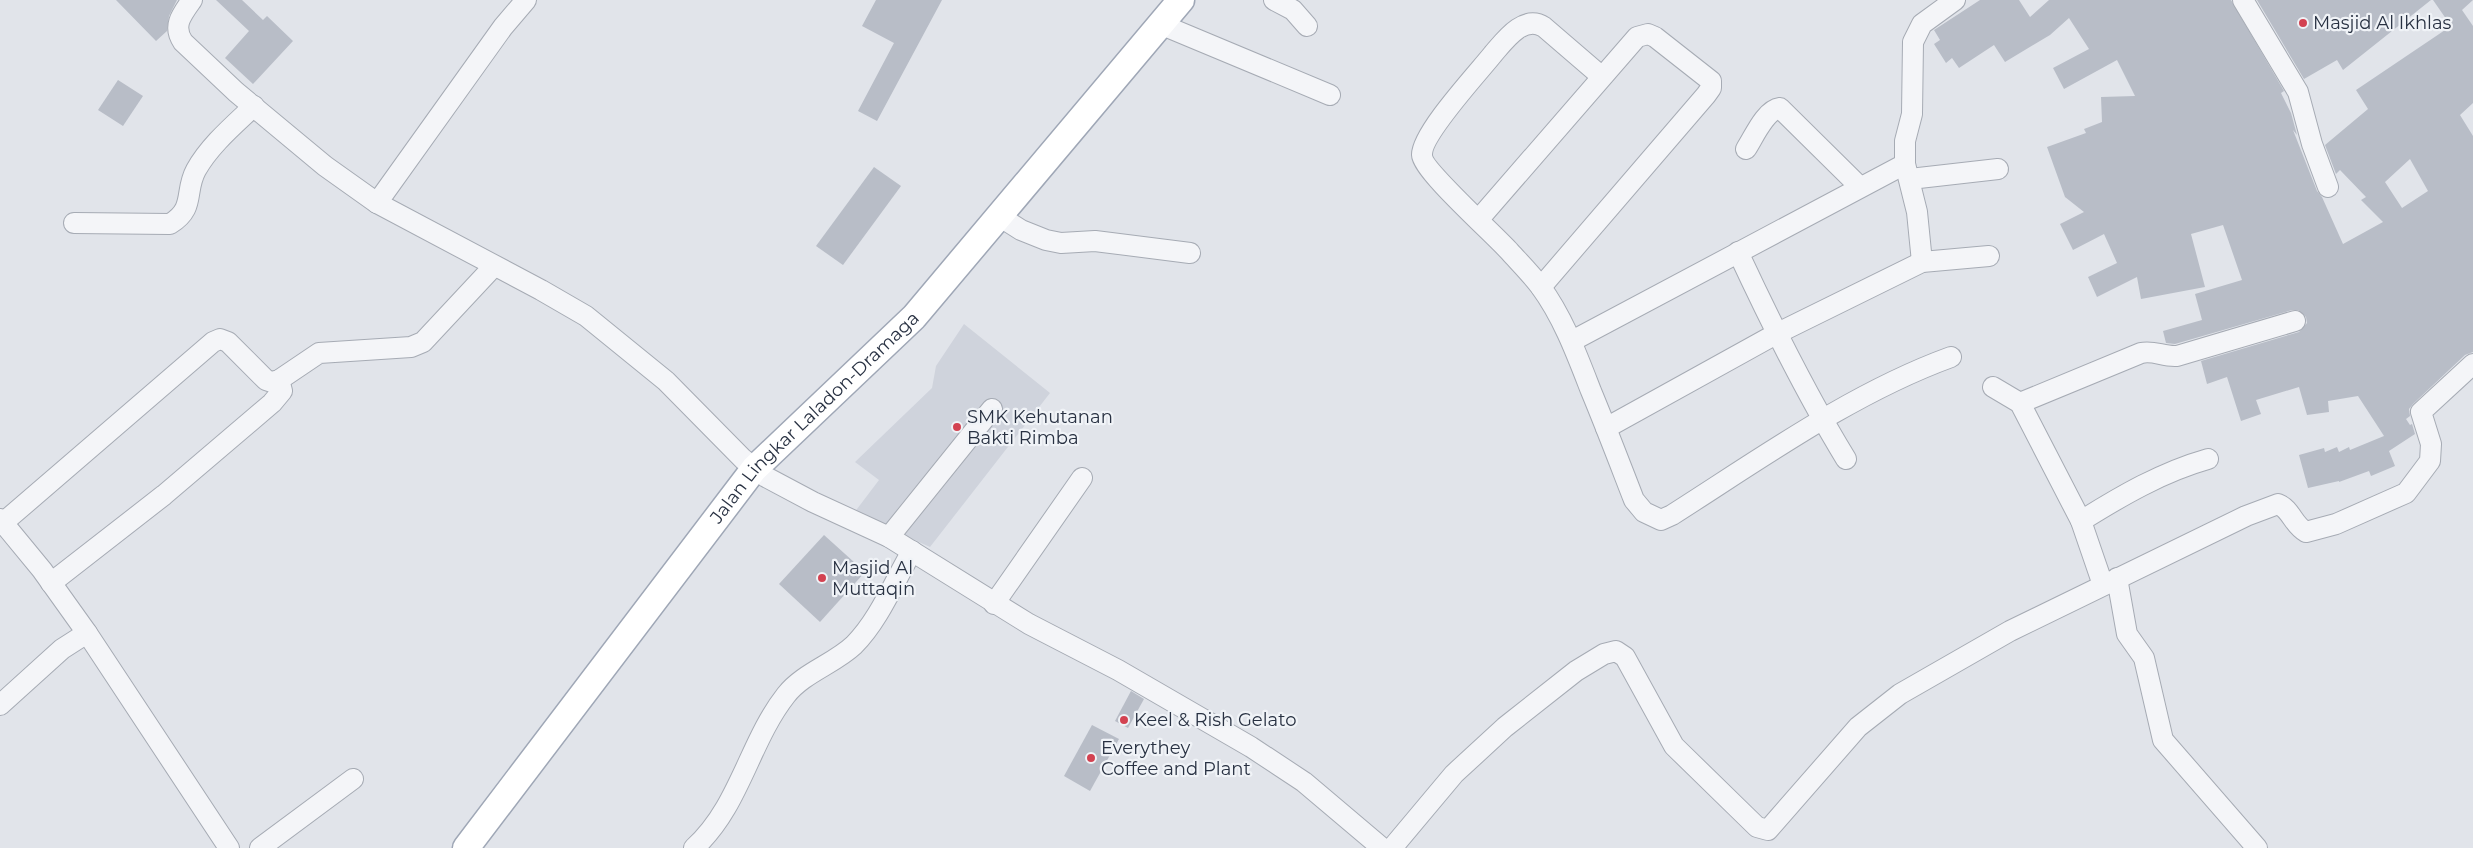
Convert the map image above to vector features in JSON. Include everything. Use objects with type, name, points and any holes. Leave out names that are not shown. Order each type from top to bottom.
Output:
[{"type":"main road","name":"Jalan Lingkar Laladon-Dramaga","points":[[466,848],[754,469],[914,317],[1181,0]]},
{"type":"street","points":[[192,0],[178,22],[179,37],[195,55],[325,166],[377,203],[564,302],[598,325],[666,381],[754,469],[783,487],[889,537],[994,604],[1140,682],[1289,771],[1382,848]]},
{"type":"street","points":[[377,203],[503,27],[526,0]]},
{"type":"street","points":[[1274,0],[1293,10],[1307,26]]},
{"type":"street","points":[[1922,262],[1917,212],[1907,171],[1905,141],[1912,114],[1912,56],[1917,31],[1934,13],[1955,0]]},
{"type":"street","points":[[2243,0],[2296,87],[2328,187]]},
{"type":"street","points":[[1601,76],[1539,24],[1528,23],[1501,46],[1436,124],[1427,138],[1422,152],[1426,166],[1435,177],[1479,219],[1540,287],[1572,340],[1634,500],[1644,512],[1661,520],[1822,420],[1925,366],[1951,357]]},
{"type":"street","points":[[1160,24],[1330,95]]},
{"type":"street","points":[[1479,219],[1601,76],[1637,37],[1648,34],[1655,37],[1705,74],[1712,84],[1706,95],[1540,287]]},
{"type":"street","points":[[74,222],[170,224],[186,211],[195,171],[228,130],[254,106]]},
{"type":"street","points":[[1746,149],[1769,115],[1774,110],[1780,108],[1860,187]]},
{"type":"street","points":[[1572,340],[1860,187],[1907,171],[1998,169]]},
{"type":"street","points":[[999,216],[1021,230],[1046,240],[1061,243],[1095,241],[1190,254]]},
{"type":"street","points":[[1738,252],[1776,334],[1822,420],[1846,459]]},
{"type":"street","points":[[1606,428],[1776,334],[1922,262],[1989,256]]},
{"type":"street","points":[[229,848],[87,632],[2,520],[213,342],[224,340],[266,380],[272,382],[279,380],[319,353],[411,347],[422,342],[494,266]]},
{"type":"street","points":[[2020,403],[2140,353],[2151,350],[2167,356],[2177,356],[2295,321]]},
{"type":"street","points":[[1392,848],[1454,774],[1505,727],[1576,671],[1604,654],[1616,651],[1625,657],[1674,746],[1757,827],[1768,830],[1858,727],[1900,694],[2010,631],[2246,516],[2278,504],[2285,507],[2297,527],[2306,532],[2336,524],[2406,493],[2430,460],[2430,444],[2421,412],[2473,364]]},
{"type":"street","points":[[51,583],[164,495],[272,403],[282,391],[279,380]]},
{"type":"street","points":[[1993,387],[2020,403],[2081,521],[2110,582],[2127,634],[2144,658],[2163,740],[2257,848]]},
{"type":"street","points":[[889,537],[992,409]]},
{"type":"street","points":[[2081,521],[2119,497],[2180,467],[2208,459]]},
{"type":"street","points":[[994,604],[1082,478]]},
{"type":"street","points":[[694,848],[714,828],[729,804],[769,722],[787,694],[844,653],[862,635],[912,550]]},
{"type":"street","points":[[0,705],[62,649],[87,632]]},
{"type":"street","points":[[260,848],[353,779]]},
{"type":"shaded area","name":"SMK Kehutanan Bakti Rimba","points":[[964,324],[1050,393],[930,547],[854,513],[879,480],[855,462],[932,388],[936,366]]},
{"type":"building","points":[[116,0],[177,0],[169,16],[167,31],[156,41]]},
{"type":"building","points":[[216,0],[242,0],[263,20],[267,16],[293,41],[253,84],[225,58],[249,31]]},
{"type":"building","points":[[876,0],[942,0],[877,121],[858,111],[894,43],[862,26]]},
{"type":"building","points":[[1980,0],[2019,0],[2030,17],[2049,0],[2231,0],[2284,91],[2281,93],[2291,113],[2297,135],[2293,130],[2317,191],[2322,197],[2343,244],[2383,222],[2361,200],[2366,197],[2340,170],[2336,174],[2325,145],[2368,109],[2356,90],[2451,26],[2433,0],[2473,0],[2462,10],[2473,26],[2473,103],[2460,115],[2473,136],[2473,352],[2465,355],[2409,409],[2410,416],[2406,419],[2410,425],[2412,424],[2415,434],[2389,451],[2395,466],[2371,476],[2369,471],[2339,482],[2308,488],[2299,455],[2324,448],[2325,452],[2337,447],[2339,452],[2349,447],[2350,450],[2384,436],[2358,396],[2328,401],[2329,412],[2307,415],[2299,387],[2256,400],[2261,414],[2241,421],[2227,377],[2207,384],[2201,361],[2299,332],[2307,323],[2306,317],[2298,310],[2292,310],[2175,344],[2166,343],[2163,331],[2202,320],[2195,294],[2242,280],[2223,225],[2191,234],[2205,287],[2141,299],[2137,277],[2097,297],[2088,277],[2117,263],[2104,234],[2073,250],[2060,224],[2084,212],[2065,197],[2047,147],[2086,133],[2084,129],[2102,122],[2101,97],[2135,96],[2117,60],[2064,89],[2053,68],[2089,49],[2069,18],[2050,35],[2005,62],[1994,45],[1959,68],[1952,58],[1946,63],[1934,44],[1940,40],[1934,30]],"holes":[[[2410,159],[2428,191],[2402,208],[2385,182]]]},
{"type":"building","points":[[2257,0],[2431,0],[2343,70],[2337,60],[2304,79]]},
{"type":"building","points":[[118,80],[143,96],[123,126],[98,110]]},
{"type":"building","points":[[874,167],[901,186],[843,265],[816,246]]},
{"type":"building","name":"Masjid Al Muttaqin","points":[[824,535],[865,572],[820,622],[779,584]]},
{"type":"building","points":[[1131,691],[1144,699],[1128,728],[1115,721]]},
{"type":"building","name":"Everythey Coffee and Plant","points":[[1092,725],[1119,739],[1090,791],[1064,776]]},
{"type":"place","name":"Masjid Al Ikhlas","points":[[2303,23]]},
{"type":"place","name":"SMK Kehutanan Bakti Rimba","points":[[957,427]]},
{"type":"place","name":"Masjid Al Muttaqin","points":[[822,578]]},
{"type":"place","name":"Keel & Rish Gelato","points":[[1124,720]]},
{"type":"place","name":"Everythey Coffee and Plant","points":[[1091,758]]}]
